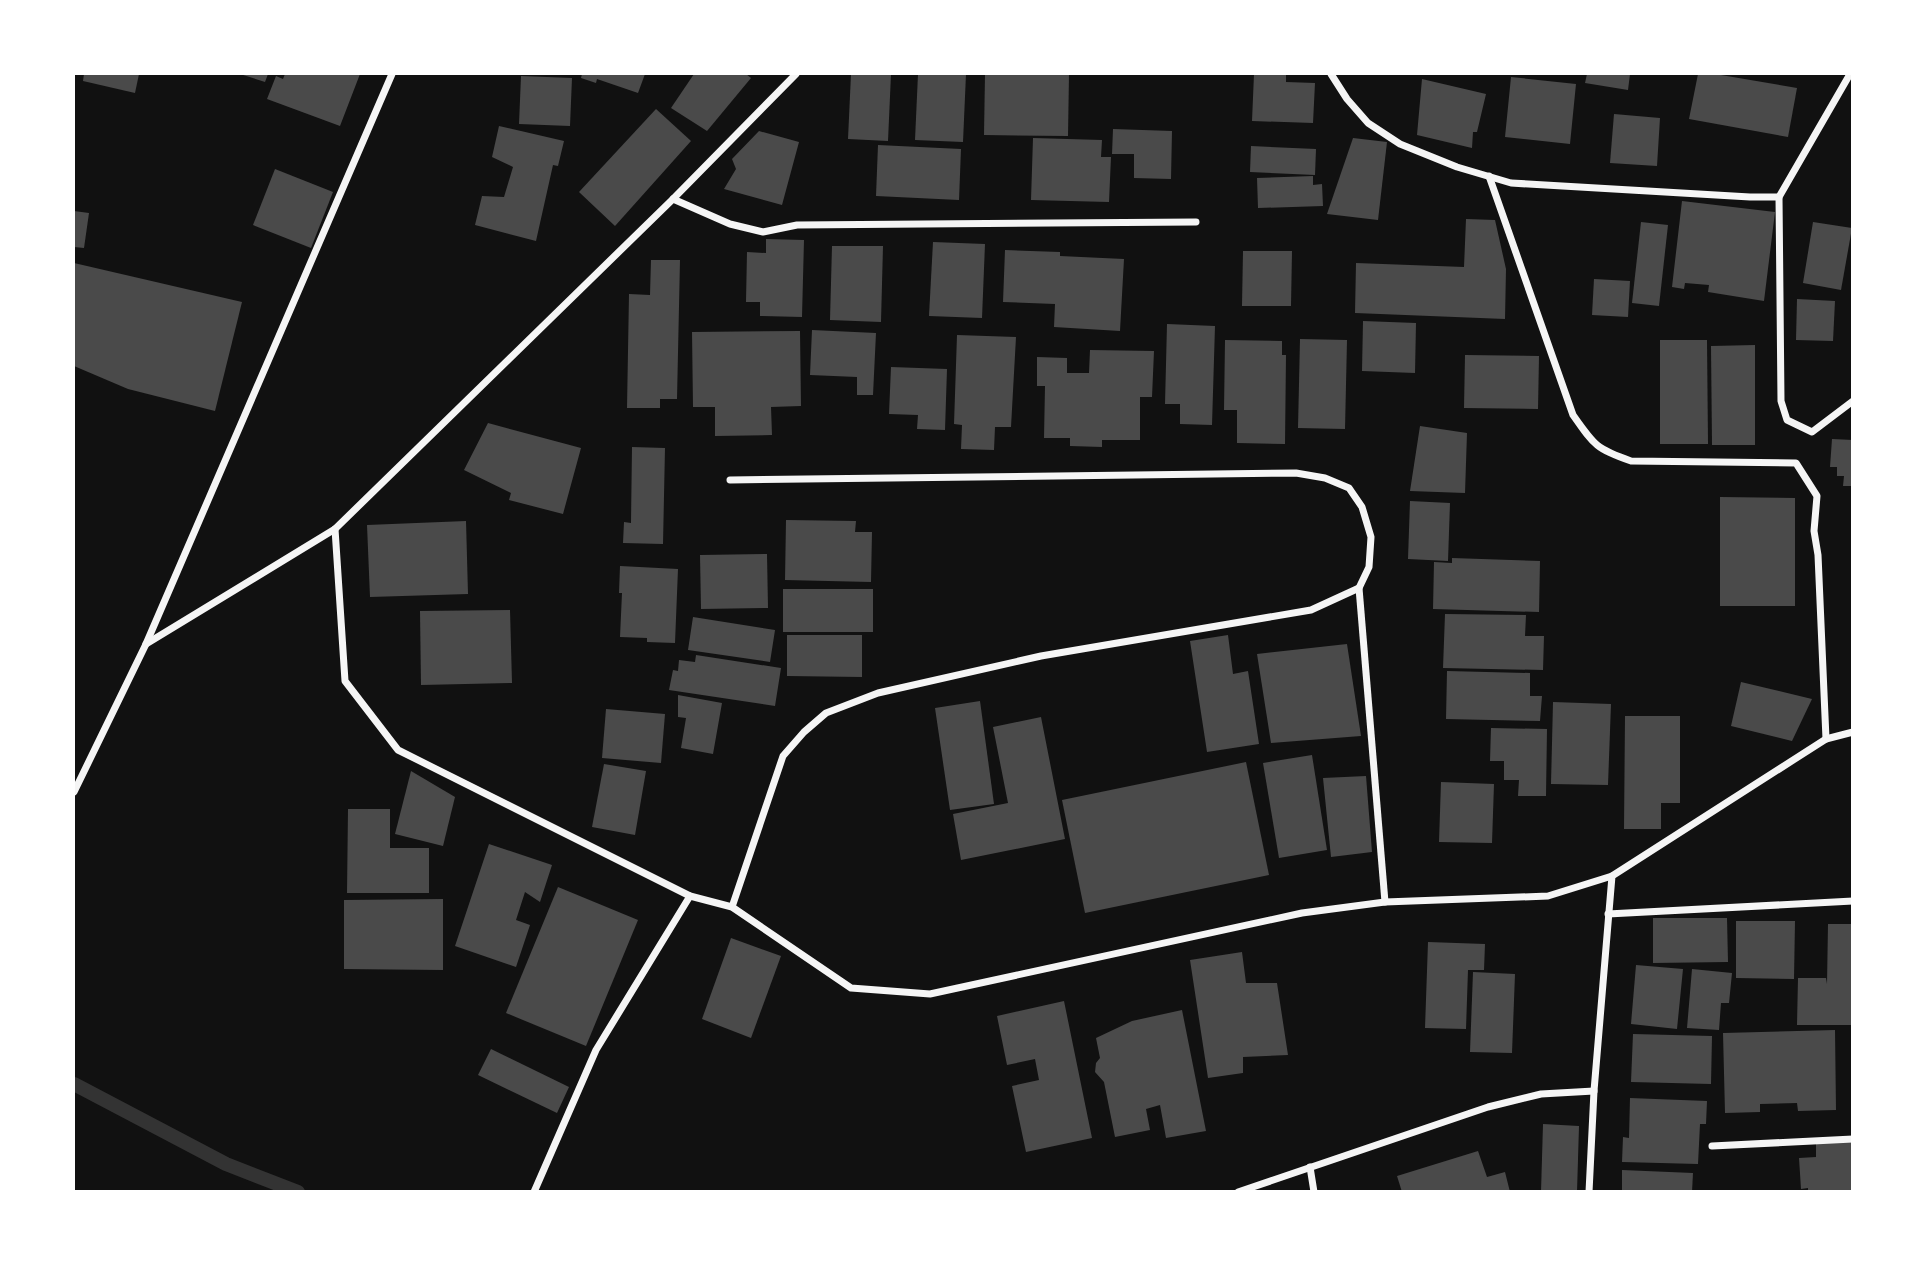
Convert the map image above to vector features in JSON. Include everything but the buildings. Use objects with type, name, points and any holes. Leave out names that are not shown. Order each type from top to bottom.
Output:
[{"type":"street","points":[[74,792],[146,644],[392,74]]},
{"type":"street","points":[[146,644],[335,528],[673,199],[796,74]]},
{"type":"street","points":[[1331,74],[1347,99],[1368,123],[1400,144],[1511,183],[1779,197]]},
{"type":"street","points":[[1850,74],[1779,197],[1781,401],[1787,419],[1812,432],[1853,401]]},
{"type":"street","points":[[1489,176],[1573,415],[1593,444],[1610,454],[1631,461],[1796,463],[1817,496],[1814,531],[1818,555],[1826,739]]},
{"type":"street","points":[[673,199],[730,223],[763,232],[797,225],[1196,222]]},
{"type":"street","points":[[730,480],[1296,473],[1325,478],[1349,488],[1362,508],[1371,537],[1369,568],[1359,588],[1385,902]]},
{"type":"street","points":[[335,528],[345,681],[398,750],[690,896],[732,907],[851,988],[930,993],[1302,913],[1385,902],[1548,896],[1612,876],[1826,739],[1853,732]]},
{"type":"street","points":[[732,907],[783,756],[804,732],[826,713],[878,693],[1041,656],[1311,610],[1359,588]]},
{"type":"street","points":[[1589,1192],[1594,1091],[1612,876]]},
{"type":"street","points":[[534,1192],[596,1050],[690,896]]},
{"type":"street","points":[[1608,914],[1853,901]]},
{"type":"street","points":[[1238,1192],[1516,1099],[1541,1094],[1594,1091]]},
{"type":"street","points":[[1712,1146],[1853,1139]]},
{"type":"street","points":[[1310,1167],[1314,1192]]},
{"type":"waterway","points":[[74,1084],[226,1164],[298,1192]]}]
